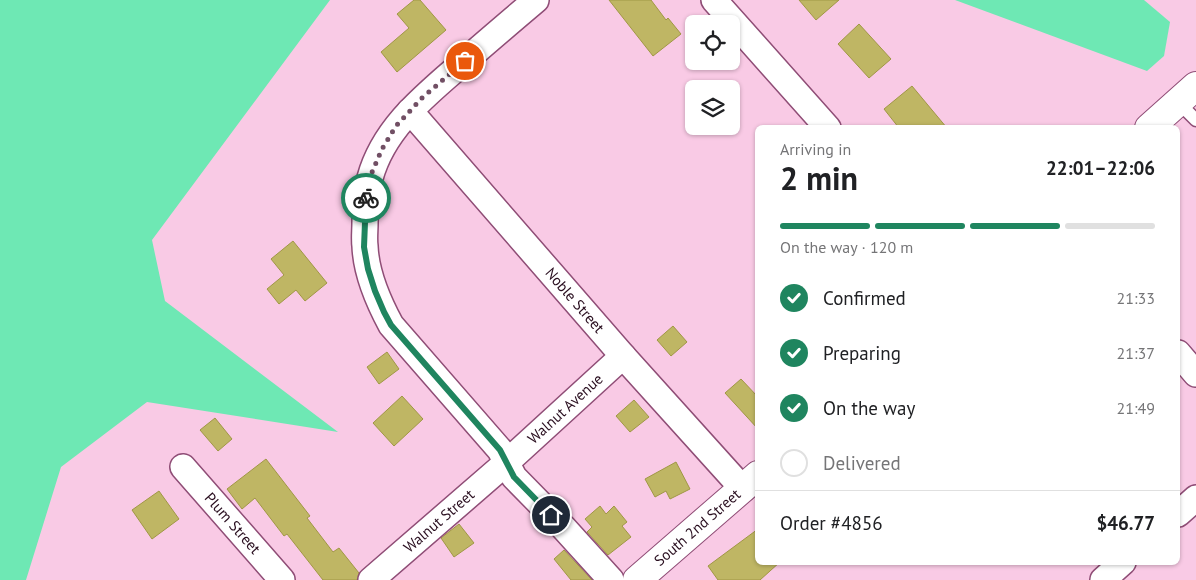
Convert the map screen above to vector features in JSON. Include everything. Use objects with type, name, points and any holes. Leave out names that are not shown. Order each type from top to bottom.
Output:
[{"type":"main road","points":[[1154,125],[1190,103]]},
{"type":"main road","name":"South 2nd Street","points":[[637,580],[750,482]]},
{"type":"street","points":[[536,0],[422,98],[396,126],[382,149],[370,177],[366,202],[364,247],[375,291],[391,325],[500,450],[514,477],[611,580]]},
{"type":"street","points":[[714,0],[825,125]]},
{"type":"street","name":"Noble Street","points":[[410,111],[624,356],[750,482]]},
{"type":"street","name":"Walnut Avenue","points":[[506,463],[624,356]]},
{"type":"street","points":[[1180,356],[1196,374]]},
{"type":"street","name":"Walnut Street","points":[[371,580],[506,463]]},
{"type":"street","name":"Plum Street","points":[[184,467],[282,580]]},
{"type":"street","points":[[1180,512],[1196,498]]},
{"type":"street","points":[[1103,580],[1120,565]]},
{"type":"green space","points":[[0,0],[330,0],[152,240],[165,301],[338,432],[147,402],[61,467],[26,580],[0,580]]},
{"type":"green space","points":[[955,0],[1144,0],[1170,22],[1164,56],[1147,71]]},
{"type":"building","points":[[414,0],[420,0],[446,30],[397,72],[381,52],[409,28],[397,14]]},
{"type":"building","points":[[609,0],[651,0],[666,20],[668,18],[681,34],[653,56]]},
{"type":"building","points":[[799,0],[839,0],[816,20]]},
{"type":"building","points":[[859,24],[891,59],[869,78],[838,44]]},
{"type":"building","points":[[912,86],[944,125],[897,125],[884,109]]},
{"type":"building","points":[[293,241],[327,283],[305,301],[296,290],[279,304],[267,289],[284,275],[271,259]]},
{"type":"building","points":[[673,326],[687,342],[671,356],[657,340]]},
{"type":"building","points":[[387,352],[399,369],[379,384],[367,367]]},
{"type":"building","points":[[741,379],[755,394],[755,426],[725,393]]},
{"type":"building","points":[[402,396],[423,419],[394,446],[373,423]]},
{"type":"building","points":[[634,400],[649,417],[630,432],[616,416]]},
{"type":"building","points":[[215,418],[232,439],[218,451],[200,430]]},
{"type":"building","points":[[266,459],[310,516],[307,518],[333,552],[339,548],[359,573],[357,580],[323,580],[287,534],[284,536],[255,498],[242,509],[227,489]]},
{"type":"building","points":[[676,462],[690,489],[670,499],[666,491],[655,497],[645,479]]},
{"type":"building","points":[[159,491],[179,519],[152,539],[132,510]]},
{"type":"building","points":[[600,506],[606,514],[614,506],[627,522],[622,526],[631,537],[608,555],[587,532],[592,527],[585,519]]},
{"type":"building","points":[[459,524],[474,543],[454,557],[441,538]]},
{"type":"building","points":[[755,531],[755,565],[777,565],[760,580],[718,580],[708,566]]},
{"type":"building","points":[[564,550],[592,580],[571,580],[554,559]]},
{"type":"way so far","points":[[366,198],[370,177],[382,149],[396,126],[422,98],[465,61]]},
{"type":"route","points":[[366,198],[364,247],[368,269],[375,291],[391,325],[500,450],[514,477],[551,515]]}]
